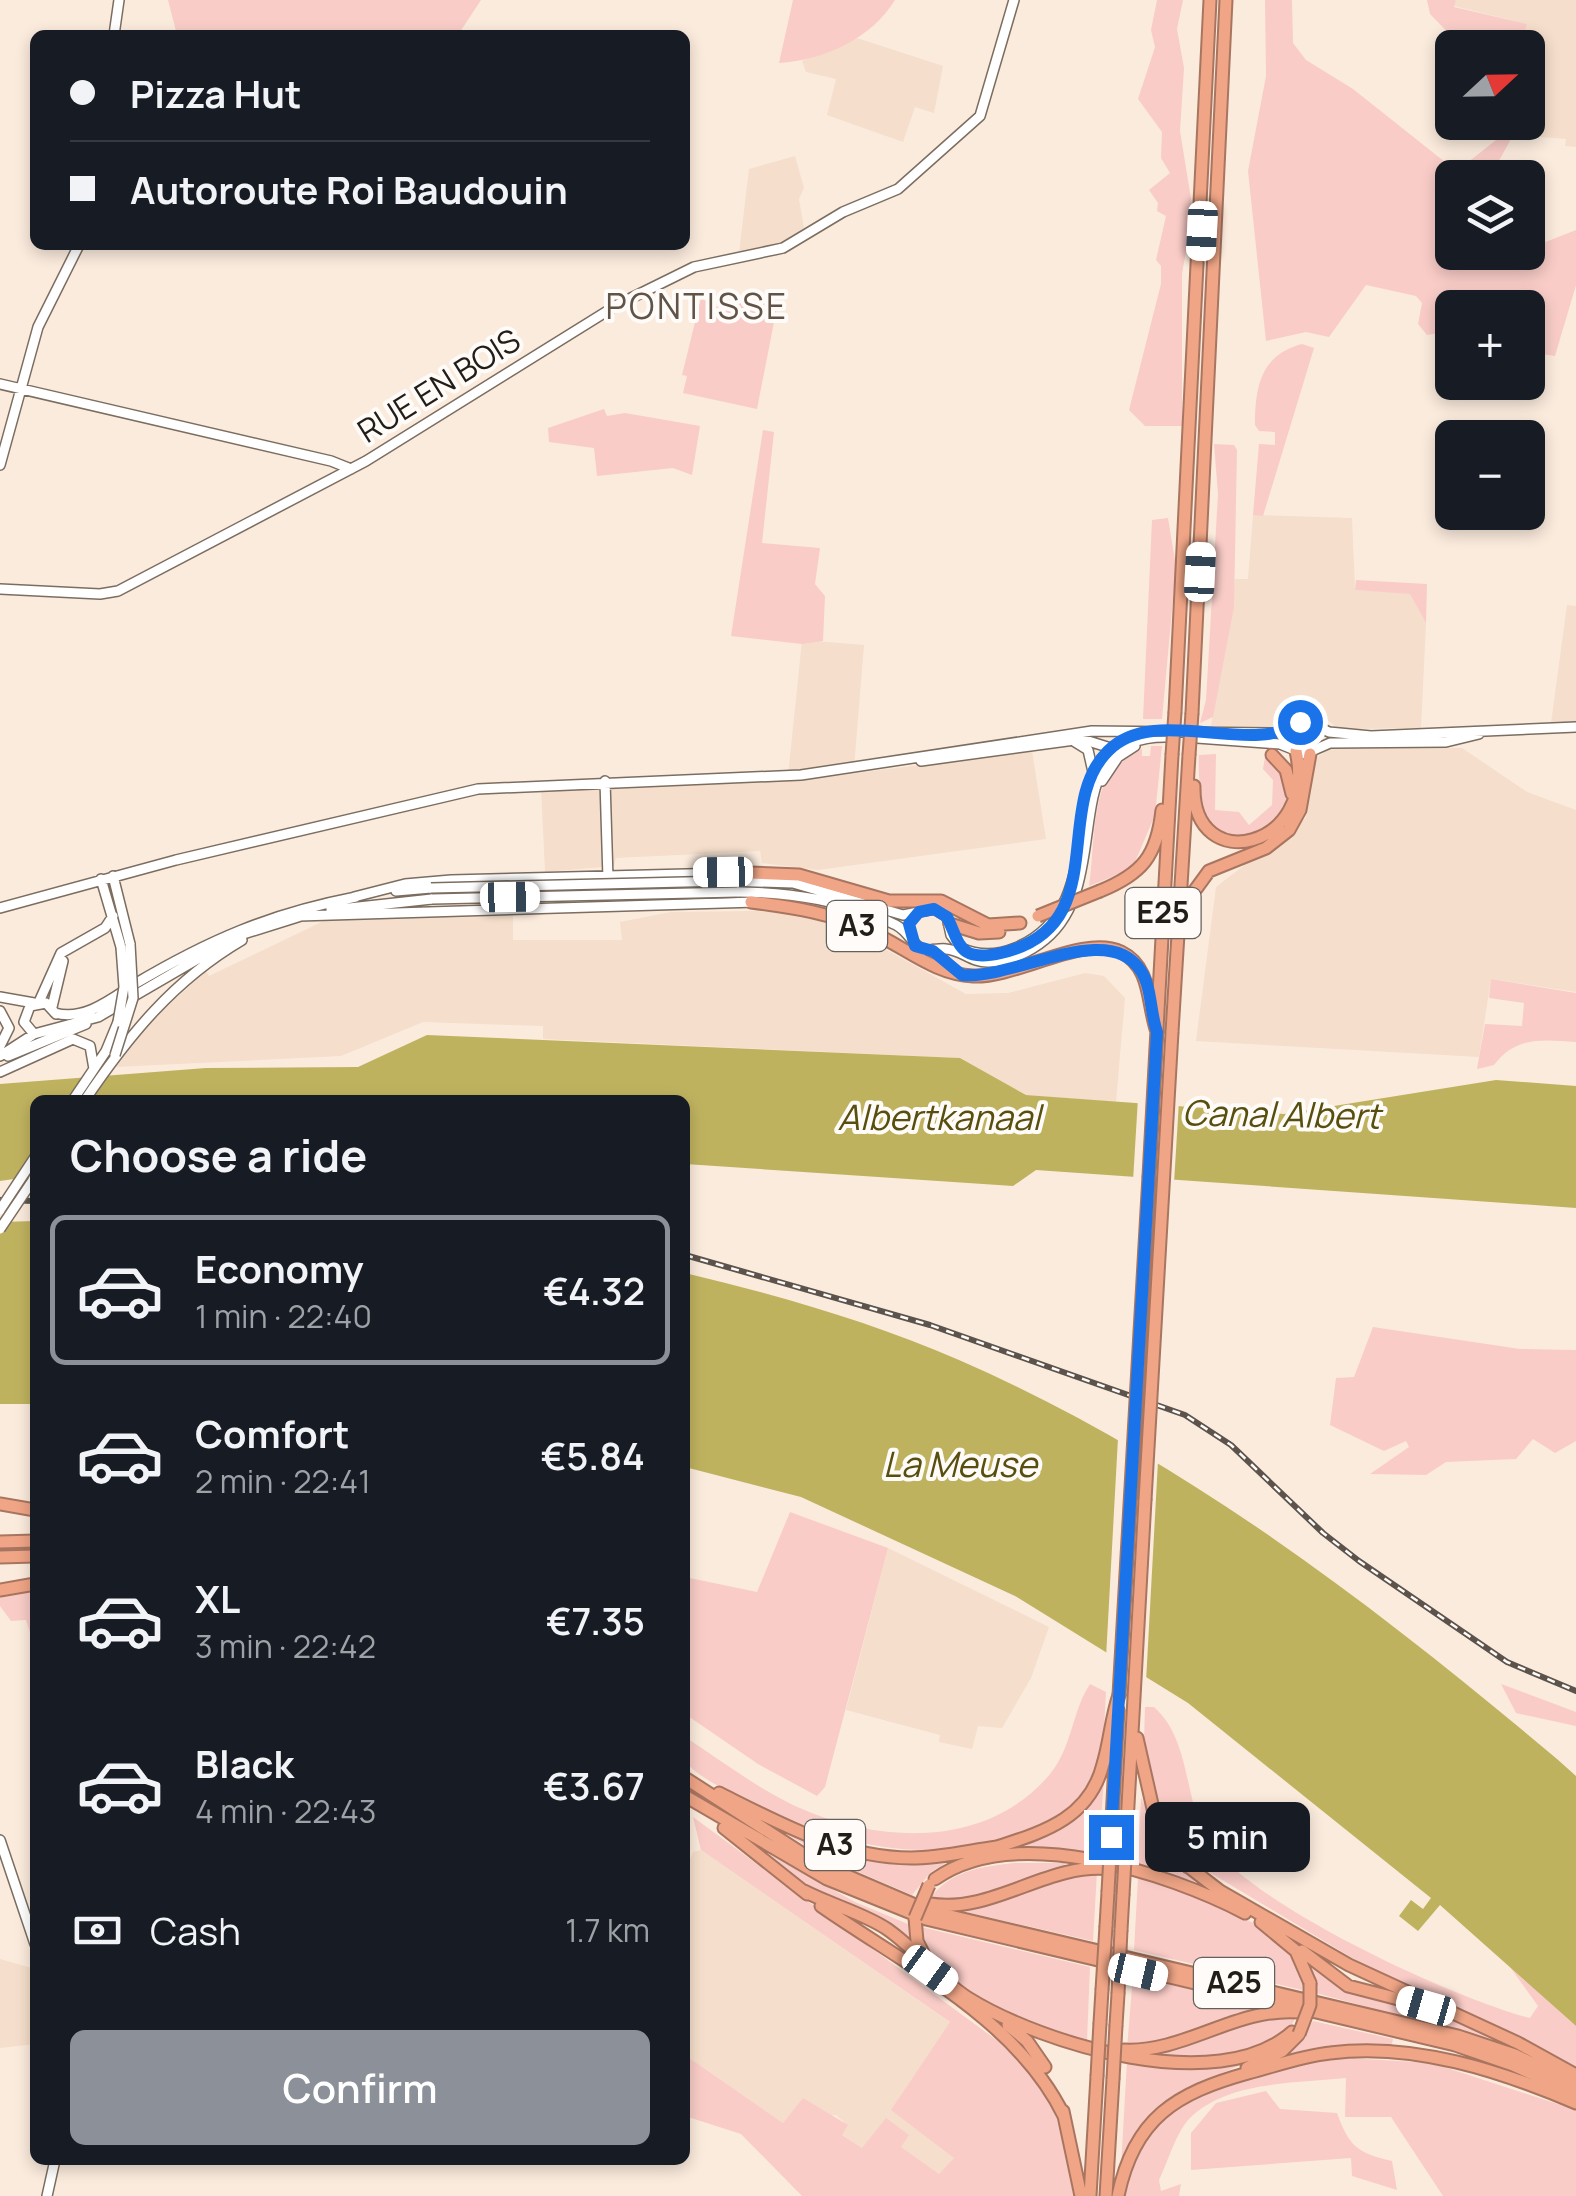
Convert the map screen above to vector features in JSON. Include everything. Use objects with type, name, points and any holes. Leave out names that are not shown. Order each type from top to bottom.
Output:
[{"type":"highway","name":"E25","points":[[1119,1695],[1191,419],[1210,0]]},
{"type":"highway","name":"E25","points":[[1134,1704],[1208,418],[1226,0]]},
{"type":"highway","points":[[1189,755],[1197,806],[1205,824],[1222,838],[1246,843],[1262,839],[1283,824],[1292,806],[1299,766],[1295,750]]},
{"type":"highway","points":[[1180,912],[1202,876],[1277,842],[1289,830],[1300,810],[1310,754]]},
{"type":"highway","points":[[1272,755],[1288,776],[1292,806]]},
{"type":"highway","name":"A3","points":[[951,929],[987,933],[1136,874],[1152,856],[1163,800],[1170,794]]},
{"type":"highway","name":"A3","points":[[724,877],[799,875],[889,901],[934,900],[988,925],[1020,923]]},
{"type":"highway","name":"A3","points":[[751,902],[828,915],[870,931],[933,967],[956,973],[992,975],[1084,950],[1115,950],[1136,963],[1144,977],[1157,1032]]},
{"type":"highway","name":"A3","points":[[937,950],[956,973]]},
{"type":"highway","points":[[0,1504],[30,1509]]},
{"type":"highway","points":[[0,1542],[30,1541]]},
{"type":"highway","points":[[0,1557],[30,1556]]},
{"type":"highway","points":[[0,1590],[30,1585]]},
{"type":"highway","points":[[1090,2196],[1119,1695]]},
{"type":"highway","name":"A3","points":[[951,1986],[924,1958],[915,1932],[917,1905],[944,1868],[1056,1826],[1088,1797],[1103,1766],[1119,1695]]},
{"type":"highway","points":[[1106,2196],[1134,1704]]},
{"type":"highway","name":"A3","points":[[1134,1704],[1150,1804],[1162,1832],[1186,1864],[1229,1905]]},
{"type":"highway","name":"A3","points":[[690,1780],[810,1836],[855,1851],[908,1858],[996,1847]]},
{"type":"highway","name":"A25","points":[[690,1781],[801,1854],[887,1896],[954,1917],[1458,2036],[1514,2055],[1576,2084]]},
{"type":"highway","name":"A3","points":[[690,1799],[804,1891],[1016,2044],[1045,2078],[1064,2116]]},
{"type":"highway","name":"A25","points":[[690,1799],[826,1879],[926,1919],[1348,2020]]},
{"type":"highway","name":"A3","points":[[932,1882],[974,1862],[1028,1856],[1088,1858],[1165,1878],[1229,1905],[1348,1986],[1466,2019]]},
{"type":"highway","name":"A3","points":[[1186,1864],[1220,1890],[1350,1966],[1576,2075]]},
{"type":"highway","name":"A3","points":[[887,1896],[957,1906],[1083,1868],[1165,1878]]},
{"type":"highway","name":"A3","points":[[804,1891],[888,1930],[951,1986],[994,2012],[1060,2041],[1136,2059],[1202,2060],[1254,2052],[1296,2033],[1308,2010],[1310,1983],[1301,1958],[1285,1940]]},
{"type":"highway","name":"A3","points":[[994,2012],[1037,2054],[1064,2116],[1080,2196]]},
{"type":"highway","name":"A3","points":[[1060,2041],[1138,2050],[1262,2012],[1348,2020]]},
{"type":"highway","points":[[1348,2020],[1485,2055],[1576,2094]]},
{"type":"highway","points":[[1118,2196],[1131,2154],[1155,2118],[1182,2096],[1277,2054],[1296,2033]]},
{"type":"highway","points":[[1216,2082],[1322,2054],[1380,2051],[1457,2063],[1576,2104]]},
{"type":"main road","points":[[115,30],[119,0]]},
{"type":"main road","name":"RUE EN BOIS","points":[[0,589],[118,591],[351,469],[617,305],[694,267],[783,248],[843,212],[898,189],[980,116],[1014,0]]},
{"type":"main road","points":[[0,465],[38,327],[76,250]]},
{"type":"main road","points":[[0,384],[331,460],[351,469]]},
{"type":"main road","points":[[0,908],[113,876],[478,789],[801,776],[1120,730],[1274,733],[1310,720],[1322,730],[1370,736],[1576,728]]},
{"type":"main road","points":[[1292,728],[1289,738],[1295,750]]},
{"type":"main road","points":[[1321,745],[1322,730]]},
{"type":"main road","points":[[1093,772],[1134,736],[1160,732]]},
{"type":"main road","points":[[884,764],[1073,740],[1117,748],[1153,737],[1238,743],[1310,754],[1321,745],[1446,742],[1487,732]]},
{"type":"main road","points":[[0,999],[86,1012],[210,940],[245,925],[427,882],[608,875],[724,877],[792,884],[914,916],[934,909],[965,950],[996,954],[1024,944],[1052,923],[1074,882],[1093,772],[1088,750],[1073,740]]},
{"type":"main road","points":[[0,1052],[53,1040],[212,949],[268,925],[299,916],[432,894],[736,892],[819,900],[889,922],[909,934],[915,946],[993,962],[1018,955],[1044,940],[1074,904],[1102,780],[1128,750],[1156,742],[1238,743],[1272,755]]},
{"type":"main road","points":[[1088,838],[1097,776],[1117,748]]},
{"type":"main road","points":[[606,782],[609,906]]},
{"type":"main road","points":[[113,876],[133,998],[115,1055]]},
{"type":"main road","points":[[354,898],[724,877]]},
{"type":"main road","points":[[76,1095],[112,1040],[122,1006],[124,944],[101,879]]},
{"type":"main road","points":[[299,916],[819,900]]},
{"type":"main road","points":[[0,1052],[28,1026],[61,953],[74,942],[101,931],[113,916]]},
{"type":"main road","points":[[909,934],[914,916]]},
{"type":"main road","points":[[88,1095],[115,1055],[168,994],[214,957],[268,925]]},
{"type":"main road","points":[[937,950],[951,929]]},
{"type":"main road","points":[[101,931],[124,944]]},
{"type":"main road","points":[[54,1028],[62,962],[74,942]]},
{"type":"main road","points":[[0,999],[15,1006],[28,1026],[45,1034],[54,1028],[94,1019]]},
{"type":"main road","points":[[0,1010],[8,1024],[0,1052]]},
{"type":"main road","points":[[0,1072],[73,1039],[90,1046],[94,1069]]},
{"type":"main road","points":[[0,1210],[30,1165]]},
{"type":"main road","points":[[0,1229],[30,1184]]},
{"type":"main road","points":[[0,1840],[30,1929]]},
{"type":"main road","points":[[47,2196],[53,2165]]},
{"type":"shaded area","points":[[168,0],[481,0],[461,30],[176,30]]},
{"type":"shaded area","points":[[793,0],[895,0],[873,26],[845,45],[813,57],[779,63]]},
{"type":"shaded area","points":[[1157,0],[1183,0],[1177,29],[1184,68],[1180,131],[1193,211],[1182,274],[1182,426],[1145,426],[1129,410],[1161,284],[1161,266],[1156,260],[1166,216],[1157,211],[1158,203],[1149,190],[1170,173],[1161,158],[1162,132],[1138,99],[1155,47],[1151,30]]},
{"type":"shaded area","points":[[1265,0],[1292,0],[1293,43],[1306,60],[1353,89],[1442,160],[1435,160],[1435,270],[1545,270],[1545,242],[1576,230],[1576,285],[1555,356],[1545,355],[1545,290],[1435,290],[1435,334],[1427,335],[1418,324],[1422,303],[1416,296],[1366,285],[1329,337],[1306,332],[1266,341],[1248,171],[1266,76]]},
{"type":"shaded area","points":[[1427,0],[1456,0],[1454,7],[1527,24],[1525,30],[1446,30],[1430,14]]},
{"type":"shaded area","points":[[1456,0],[1576,0],[1576,147],[1565,146],[1566,139],[1545,137],[1545,30],[1525,30],[1527,24],[1454,6]]},
{"type":"shaded area","points":[[857,38],[943,66],[934,113],[915,107],[903,142],[827,115],[836,79],[806,72],[802,61]]},
{"type":"shaded area","points":[[1496,140],[1510,140],[1499,160],[1471,160]]},
{"type":"shaded area","points":[[795,156],[804,188],[799,199],[804,228],[780,243],[739,253],[749,169]]},
{"type":"shaded area","points":[[735,297],[760,302],[769,298],[777,307],[757,409],[683,393],[687,376],[682,375],[701,298],[725,312]]},
{"type":"shaded area","points":[[1302,344],[1314,348],[1263,516],[1253,515],[1259,444],[1275,445],[1275,432],[1259,431],[1255,425],[1259,385],[1277,356]]},
{"type":"shaded area","points":[[604,409],[607,416],[625,413],[700,426],[692,475],[673,468],[597,476],[594,448],[549,442],[548,428]]},
{"type":"shaded area","points":[[763,430],[774,432],[762,543],[820,548],[815,584],[825,596],[823,641],[802,644],[731,636]]},
{"type":"shaded area","points":[[1214,444],[1234,445],[1237,450],[1234,607],[1213,717],[1200,723],[1206,700],[1218,494]]},
{"type":"shaded area","points":[[1253,515],[1352,518],[1355,590],[1410,593],[1426,623],[1421,728],[1339,729],[1318,713],[1296,711],[1279,727],[1211,726],[1235,579],[1248,579]]},
{"type":"shaded area","points":[[1168,518],[1176,566],[1162,719],[1143,719],[1152,520]]},
{"type":"shaded area","points":[[1356,580],[1427,584],[1426,623],[1410,594],[1355,590]]},
{"type":"shaded area","points":[[1567,605],[1576,606],[1576,722],[1551,723]]},
{"type":"shaded area","points":[[802,640],[864,645],[854,768],[788,776]]},
{"type":"shaded area","points":[[1151,746],[1162,746],[1155,815],[1135,862],[1127,871],[1089,886],[1103,785],[1112,768],[1125,756],[1142,749],[1142,756],[1150,756]]},
{"type":"shaded area","points":[[1332,747],[1462,748],[1527,792],[1576,810],[1576,992],[1491,979],[1479,1057],[1196,1041],[1216,887],[1306,818],[1315,759]]},
{"type":"shaded area","points":[[1032,751],[1046,839],[818,870],[762,863],[760,851],[616,858],[614,866],[545,872],[541,787],[615,789],[801,780]]},
{"type":"shaded area","points":[[1216,754],[1215,810],[1239,812],[1249,825],[1272,805],[1273,780],[1263,769],[1265,757],[1284,776],[1287,798],[1277,818],[1259,833],[1237,839],[1217,830],[1203,804],[1199,755]]},
{"type":"shaded area","points":[[671,912],[793,913],[856,933],[966,994],[1008,993],[1085,973],[1104,976],[1125,998],[1116,1102],[1026,1095],[960,1058],[543,1039],[543,1026],[423,1022],[341,1056],[115,1067],[149,1023],[206,971],[209,976],[332,917],[513,914],[513,940],[622,940],[620,922]]},
{"type":"shaded area","points":[[1491,979],[1576,993],[1576,1042],[1521,1044],[1494,1065],[1477,1069],[1485,1024],[1522,1026],[1524,1003],[1489,998]]},
{"type":"shaded area","points":[[1373,1327],[1520,1349],[1576,1350],[1576,1441],[1555,1453],[1533,1439],[1516,1459],[1446,1462],[1426,1475],[1370,1474],[1409,1447],[1406,1441],[1384,1451],[1330,1425],[1336,1378],[1354,1377]]},
{"type":"shaded area","points":[[790,1512],[888,1548],[825,1787],[817,1796],[758,1764],[690,1717],[690,1578],[757,1592]]},
{"type":"shaded area","points":[[888,1548],[1049,1627],[1031,1678],[1002,1728],[978,1726],[972,1749],[939,1742],[940,1735],[846,1710]]},
{"type":"shaded area","points":[[30,1589],[30,1632],[26,1620],[11,1621],[0,1606],[0,1594]]},
{"type":"shaded area","points":[[1090,1684],[1106,1692],[1099,1758],[1084,1794],[1049,1824],[973,1846],[909,1849],[848,1840],[738,1796],[690,1766],[690,1740],[762,1788],[822,1817],[892,1832],[927,1833],[961,1828],[994,1817],[1024,1799],[1050,1774],[1063,1753]]},
{"type":"shaded area","points":[[1501,1684],[1576,1712],[1576,1726],[1516,1713]]},
{"type":"shaded area","points":[[1145,1707],[1154,1707],[1175,1736],[1199,1822],[1229,1864],[1306,1919],[1355,1945],[1453,1991],[1530,2018],[1538,2006],[1510,1967],[1576,2026],[1576,2069],[1374,1971],[1199,1866],[1169,1829],[1153,1790],[1144,1741]]},
{"type":"shaded area","points":[[1104,1780],[1098,1857],[1012,1851],[1073,1820]]},
{"type":"shaded area","points":[[1141,1797],[1161,1840],[1196,1882],[1138,1865]]},
{"type":"shaded area","points":[[755,1815],[819,1844],[951,1860],[931,1872],[912,1895],[828,1859]]},
{"type":"shaded area","points":[[693,1817],[1025,2061],[1059,2113],[1077,2196],[802,2196],[741,2134],[690,2118],[690,2058],[783,2123],[803,2098],[848,2125],[842,2135],[862,2148],[886,2118],[909,2135],[901,2147],[939,2174],[954,2158],[891,2110],[950,2022],[701,1850]]},
{"type":"shaded area","points":[[701,1850],[951,2023],[954,2158],[940,2175],[900,2147],[863,2149],[841,2134],[847,2125],[836,2115],[783,2123],[690,2058],[693,1852]]},
{"type":"shaded area","points":[[761,1850],[855,1902],[908,1924],[911,1945],[806,1886]]},
{"type":"shaded area","points":[[1014,1863],[1065,1863],[1063,1869],[986,1897],[928,1901],[955,1877]]},
{"type":"shaded area","points":[[1097,1871],[1093,1941],[957,1910],[1069,1874]]},
{"type":"shaded area","points":[[1138,1878],[1212,1902],[1267,1932],[1300,1969],[1302,1990],[1134,1950]]},
{"type":"shaded area","points":[[921,1927],[1090,1967],[1087,2041],[1011,2018],[963,1990],[943,1972],[929,1951]]},
{"type":"shaded area","points":[[0,1959],[30,1968],[30,2045],[0,2048]]},
{"type":"shaded area","points":[[1310,1964],[1357,1991],[1463,2022],[1511,2046],[1316,1993]]},
{"type":"shaded area","points":[[1133,1976],[1269,2008],[1158,2043],[1127,2048]]},
{"type":"shaded area","points":[[1296,2015],[1288,2029],[1256,2047],[1211,2055],[1155,2053],[1248,2018]]},
{"type":"shaded area","points":[[1313,2021],[1393,2039],[1391,2048],[1276,2059],[1301,2039]]},
{"type":"shaded area","points":[[1348,2058],[1432,2063],[1576,2110],[1576,2196],[1443,2196],[1391,2117],[1345,2117],[1346,2078],[1243,2090],[1205,2106],[1181,2131],[1159,2180],[1161,2191],[1181,2184],[1179,2196],[1124,2196],[1143,2142],[1173,2110],[1194,2097],[1272,2070]]},
{"type":"shaded area","points":[[1251,2060],[1190,2089],[1159,2112],[1133,2144],[1121,2167],[1127,2061],[1215,2064]]},
{"type":"shaded area","points":[[1266,2091],[1280,2109],[1337,2113],[1356,2146],[1392,2161],[1397,2190],[1352,2176],[1351,2158],[1191,2170],[1191,2133],[1216,2103]]},
{"type":"water","name":"Albertkanaal","points":[[427,1035],[960,1058],[1026,1095],[1284,1114],[1496,1080],[1576,1086],[1576,1208],[1036,1170],[1013,1186],[690,1164],[690,1095],[30,1095],[30,1177],[0,1181],[0,1084],[206,1068],[358,1067]]},
{"type":"water","points":[[30,1221],[30,1404],[0,1404],[0,1222]]},
{"type":"water","name":"La Meuse","points":[[690,1274],[893,1333],[1041,1398],[1120,1441],[1197,1488],[1346,1590],[1557,1759],[1576,1776],[1576,2026],[1440,1905],[1418,1931],[1399,1916],[1411,1900],[1423,1909],[1431,1898],[1188,1703],[1015,1596],[801,1497],[690,1468]]},
{"type":"pier","points":[[1138,1098],[1179,1101],[1174,1183],[1133,1181]]},
{"type":"pier","points":[[1118,1438],[1158,1461],[1146,1682],[1106,1658]]},
{"type":"railway","points":[[0,1200],[30,1201]]},
{"type":"railway","points":[[690,1256],[930,1325],[1185,1415],[1231,1445],[1323,1533],[1359,1561],[1507,1662],[1576,1691]]},
{"type":"district","name":"PONTISSE","points":[[697,307]]},
{"type":"route","points":[[1111,1837],[1157,1032],[1150,1013],[1148,987],[1136,963],[1107,948],[1084,950],[1002,974],[962,975],[943,964],[933,951],[915,946],[909,924],[919,912],[934,909],[947,917],[951,935],[965,950],[989,954],[1024,944],[1052,923],[1068,898],[1078,862],[1091,777],[1114,746],[1134,736],[1160,732],[1279,732],[1300,722]]},
{"type":"water label","name":"Canal Albert","points":[[1281,1115]]}]
